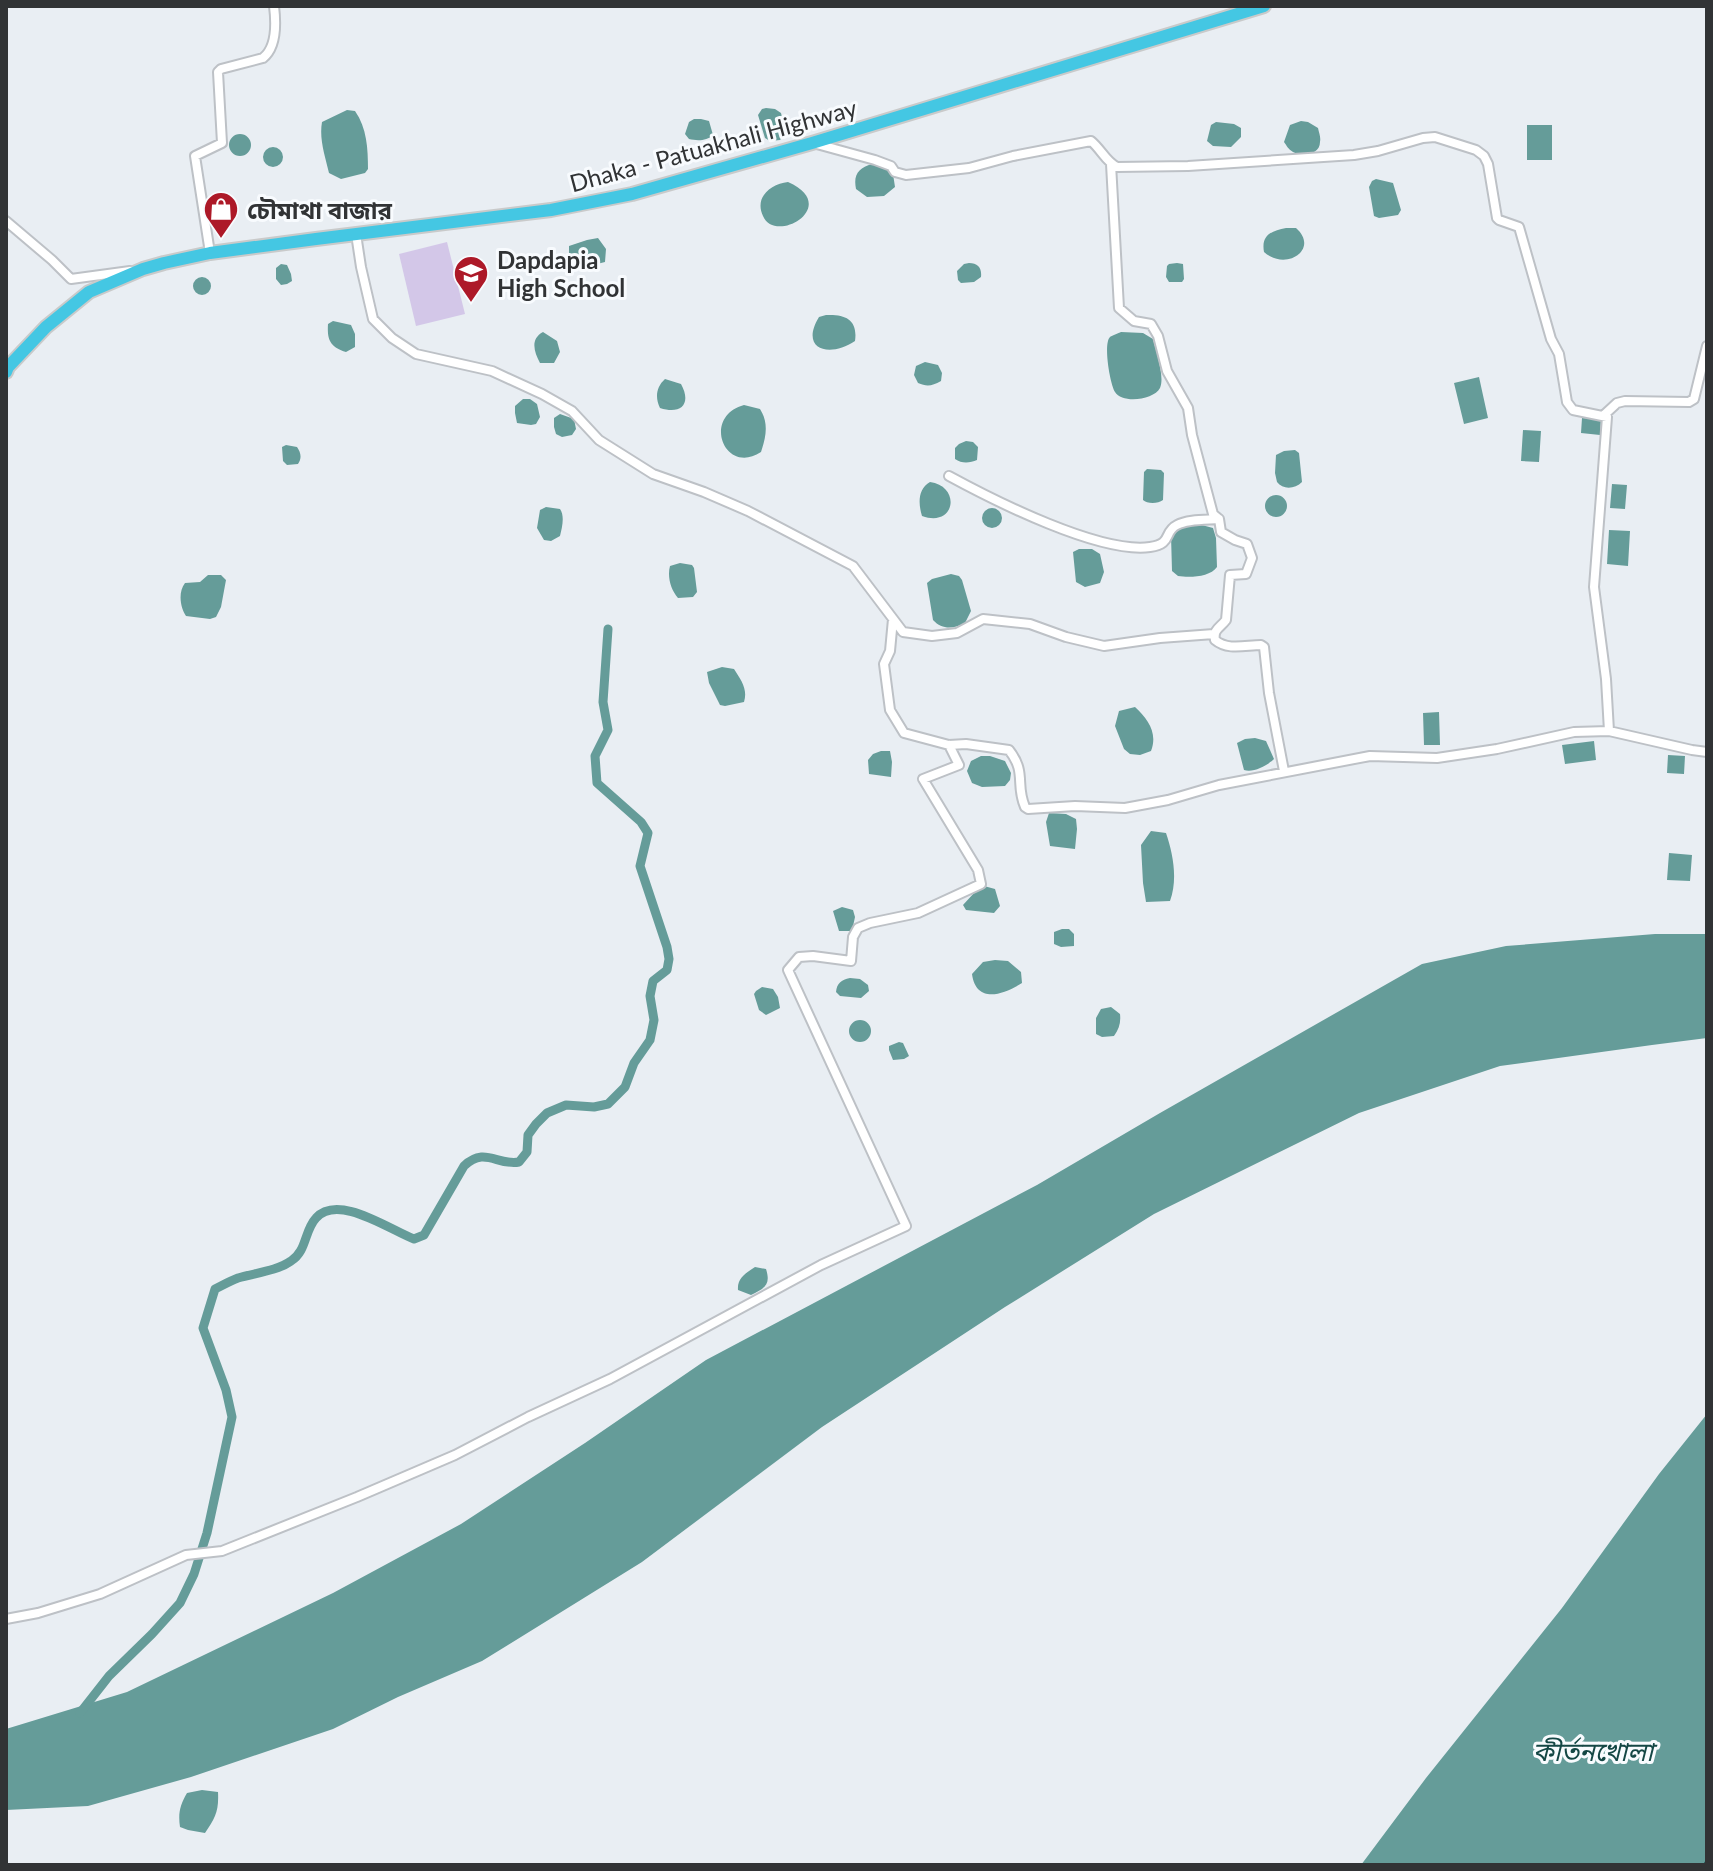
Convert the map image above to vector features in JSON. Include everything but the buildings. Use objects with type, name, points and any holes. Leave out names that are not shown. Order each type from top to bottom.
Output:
[{"type":"highway","name":"Dhaka - Patuakhali Highway","points":[[6,372],[46,327],[89,292],[143,269],[210,253],[551,210],[632,194],[812,143],[1264,6]]},
{"type":"street","points":[[210,253],[195,156],[222,143],[218,72],[269,54],[275,33],[274,6]]},
{"type":"street","points":[[1111,164],[1117,167],[1188,166],[1326,158],[1378,151],[1435,137],[1476,150],[1488,164],[1497,218],[1519,227],[1551,339],[1559,354],[1567,402],[1573,410],[1604,415]]},
{"type":"street","points":[[812,143],[875,160],[906,175],[969,168],[1091,141],[1105,154],[1111,164],[1119,308],[1134,321],[1151,324],[1158,336],[1167,371],[1188,408],[1213,514],[1219,519],[1221,532],[1247,544],[1252,558],[1246,574],[1230,575],[1226,620],[1216,629],[1215,640],[1221,645],[1264,647],[1284,771]]},
{"type":"street","points":[[6,221],[71,279],[143,269]]},
{"type":"street","points":[[356,234],[373,319],[392,338],[416,354],[492,371],[542,394],[572,411],[599,440],[653,474],[748,511],[853,566],[903,632],[932,636],[957,633],[983,619],[1030,624],[1104,646],[1214,634]]},
{"type":"street","points":[[1604,415],[1617,403],[1625,401],[1689,402],[1694,399],[1707,346]]},
{"type":"street","points":[[1604,415],[1608,422],[1594,587],[1606,679],[1609,731]]},
{"type":"street","points":[[949,476],[1048,523],[1115,547],[1148,548],[1160,545],[1167,541],[1170,531],[1178,524],[1219,519]]},
{"type":"street","points":[[893,619],[890,651],[884,664],[890,710],[904,733],[949,745],[966,744],[1009,750],[1017,760],[1021,774],[1021,798],[1028,809],[1075,806],[1125,808],[1284,771],[1370,756],[1437,758],[1574,732],[1609,731],[1707,752]]},
{"type":"street","points":[[6,1619],[38,1613],[100,1594],[186,1555],[222,1551],[455,1455],[610,1379],[821,1265],[906,1226],[788,970],[799,957],[851,961],[853,937],[858,928],[918,913],[981,884],[978,870],[923,779],[959,765],[949,745]]},
{"type":"shaded area","points":[[447,242],[465,314],[416,326],[399,254]]},
{"type":"water","points":[[766,108],[781,113],[786,133],[780,140],[765,138],[758,115]]},
{"type":"water","points":[[347,110],[355,111],[362,124],[368,169],[365,173],[341,179],[329,173],[321,128],[322,122]]},
{"type":"water","points":[[694,119],[709,121],[713,135],[702,140],[689,139],[685,134],[689,122]]},
{"type":"water","points":[[1301,121],[1318,128],[1319,146],[1310,154],[1293,152],[1284,142],[1290,125]]},
{"type":"water","points":[[1216,122],[1241,128],[1241,137],[1231,147],[1213,146],[1207,141],[1211,125]]},
{"type":"water","points":[[1527,125],[1552,125],[1552,160],[1527,160]]},
{"type":"water","points":[[240,134],[248,137],[251,145],[248,153],[240,156],[232,153],[229,145],[232,137]]},
{"type":"water","points":[[273,147],[280,150],[283,157],[280,164],[273,167],[266,164],[263,157],[266,150]]},
{"type":"water","points":[[872,164],[885,165],[893,174],[895,187],[884,196],[867,197],[856,189],[858,172]]},
{"type":"water","points":[[1376,179],[1393,183],[1401,210],[1398,215],[1374,216],[1369,187]]},
{"type":"water","points":[[788,182],[803,192],[809,202],[807,211],[790,224],[770,224],[763,216],[762,197],[776,185]]},
{"type":"water","points":[[1286,228],[1296,228],[1302,236],[1302,250],[1290,259],[1273,258],[1264,252],[1264,242],[1268,235]]},
{"type":"water","points":[[598,238],[606,249],[605,262],[574,266],[569,246]]},
{"type":"water","points":[[969,263],[979,267],[981,277],[974,282],[961,283],[957,271]]},
{"type":"water","points":[[281,264],[287,265],[292,281],[281,285],[276,279],[276,268]]},
{"type":"water","points":[[1183,264],[1184,279],[1182,282],[1169,282],[1167,266]]},
{"type":"water","points":[[202,277],[211,286],[202,295],[193,286]]},
{"type":"water","points":[[826,315],[849,320],[855,328],[855,341],[827,350],[815,344],[814,328],[819,317]]},
{"type":"water","points":[[333,321],[351,325],[355,347],[346,352],[333,345],[329,339],[328,324]]},
{"type":"water","points":[[543,332],[557,341],[560,352],[554,363],[540,363],[536,354],[536,338]]},
{"type":"water","points":[[1121,332],[1143,333],[1153,339],[1160,364],[1161,383],[1157,392],[1145,398],[1124,398],[1113,388],[1107,347],[1110,337]]},
{"type":"water","points":[[925,362],[938,365],[942,373],[941,381],[930,385],[918,383],[914,375],[916,366]]},
{"type":"water","points":[[1479,377],[1488,418],[1464,424],[1454,383]]},
{"type":"water","points":[[665,379],[681,384],[685,402],[679,409],[660,408],[657,393]]},
{"type":"water","points":[[523,399],[537,404],[540,417],[536,424],[517,423],[515,406]]},
{"type":"water","points":[[744,405],[760,409],[766,425],[761,452],[748,457],[728,451],[721,431],[723,421],[731,411]]},
{"type":"water","points":[[560,414],[574,419],[576,429],[572,435],[562,437],[556,434],[554,418]]},
{"type":"water","points":[[1582,418],[1601,419],[1600,435],[1581,433]]},
{"type":"water","points":[[1523,430],[1541,431],[1539,462],[1521,461]]},
{"type":"water","points":[[966,441],[978,447],[977,460],[960,462],[955,459],[955,448]]},
{"type":"water","points":[[282,447],[297,447],[300,456],[298,464],[287,465],[283,461]]},
{"type":"water","points":[[1295,450],[1299,453],[1302,482],[1289,488],[1277,482],[1276,455]]},
{"type":"water","points":[[1147,469],[1164,473],[1163,500],[1156,503],[1143,500],[1144,472]]},
{"type":"water","points":[[930,482],[940,485],[950,498],[948,512],[933,518],[922,516],[920,506],[923,488]]},
{"type":"water","points":[[1612,484],[1627,485],[1625,509],[1610,508]]},
{"type":"water","points":[[1276,495],[1284,498],[1287,506],[1284,514],[1276,517],[1268,514],[1265,506],[1268,498]]},
{"type":"water","points":[[546,507],[560,509],[562,515],[560,536],[551,541],[544,540],[537,528],[540,510]]},
{"type":"water","points":[[992,508],[999,511],[1002,518],[999,525],[992,528],[985,525],[982,518],[985,511]]},
{"type":"water","points":[[1198,524],[1213,528],[1217,567],[1205,575],[1178,576],[1172,571],[1171,535],[1178,528]]},
{"type":"water","points":[[1609,530],[1630,531],[1628,566],[1607,564]]},
{"type":"water","points":[[1092,549],[1100,554],[1104,572],[1100,583],[1085,587],[1076,582],[1073,552]]},
{"type":"water","points":[[680,563],[694,568],[697,592],[693,597],[678,598],[672,587],[670,566]]},
{"type":"water","points":[[951,574],[962,580],[971,611],[965,623],[948,628],[933,620],[927,583]]},
{"type":"water","points":[[208,575],[221,575],[226,580],[216,617],[186,616],[181,600],[185,583],[200,582]]},
{"type":"water","points":[[722,667],[734,669],[744,689],[744,702],[720,705],[707,672]]},
{"type":"water","points":[[1135,707],[1148,721],[1153,738],[1151,751],[1140,755],[1130,754],[1124,749],[1115,726],[1119,711]]},
{"type":"water","points":[[1439,712],[1440,745],[1424,745],[1423,713]]},
{"type":"water","points":[[1255,738],[1266,741],[1274,759],[1252,771],[1244,770],[1237,743]]},
{"type":"water","points":[[1594,741],[1596,760],[1565,764],[1562,745]]},
{"type":"water","points":[[881,751],[890,751],[891,777],[869,774],[868,760]]},
{"type":"water","points":[[1668,755],[1685,756],[1684,774],[1667,773]]},
{"type":"water","points":[[981,756],[1005,761],[1011,773],[1005,786],[982,787],[972,783],[967,771],[971,761]]},
{"type":"water","points":[[1049,813],[1066,814],[1076,819],[1075,849],[1050,846],[1046,822]]},
{"type":"water","points":[[1151,831],[1166,833],[1169,841],[1174,875],[1170,901],[1146,902],[1141,845]]},
{"type":"water","points":[[1669,853],[1692,855],[1690,881],[1667,880]]},
{"type":"water","points":[[984,886],[995,889],[1000,906],[994,913],[966,910],[963,905]]},
{"type":"water","points":[[842,907],[853,910],[852,931],[839,931],[833,911]]},
{"type":"water","points":[[1069,929],[1074,934],[1074,946],[1054,944],[1054,932]]},
{"type":"water","points":[[1655,934],[1707,934],[1707,1038],[1500,1066],[1359,1113],[1154,1214],[1005,1307],[822,1427],[642,1562],[482,1661],[333,1729],[191,1777],[88,1806],[6,1810],[6,1729],[127,1692],[333,1593],[461,1524],[706,1360],[1037,1185],[1422,964],[1506,946]]},
{"type":"water","points":[[1008,961],[1021,972],[1022,983],[999,993],[979,990],[972,974],[983,962]]},
{"type":"water","points":[[850,978],[860,979],[868,985],[869,991],[861,998],[840,996],[836,992],[838,984]]},
{"type":"water","points":[[762,987],[773,989],[780,1008],[766,1015],[759,1010],[754,994]]},
{"type":"water","points":[[1111,1007],[1120,1014],[1119,1026],[1114,1036],[1102,1037],[1096,1034],[1096,1018],[1101,1009]]},
{"type":"water","points":[[860,1020],[868,1023],[871,1031],[868,1039],[860,1042],[852,1039],[849,1031],[852,1023]]},
{"type":"water","points":[[903,1043],[909,1056],[893,1060],[889,1046]]},
{"type":"water","points":[[755,1267],[766,1269],[766,1285],[751,1295],[738,1290],[741,1279]]},
{"type":"water","name":"কীর্তনখোলা","points":[[1707,1414],[1707,1865],[1361,1865],[1562,1608],[1659,1474]]},
{"type":"water","points":[[202,1790],[218,1792],[216,1814],[205,1833],[180,1827],[179,1822],[180,1809],[187,1793]]},
{"type":"waterway","points":[[80,1713],[109,1676],[180,1603],[194,1574],[207,1533],[232,1417],[226,1390],[203,1328],[215,1289],[291,1261],[300,1252],[312,1223],[326,1211],[350,1211],[414,1239],[424,1235],[464,1166],[471,1160],[485,1157],[519,1162],[527,1152],[528,1135],[547,1113],[566,1105],[594,1107],[608,1104],[625,1087],[634,1063],[650,1040],[654,1020],[650,996],[653,981],[667,970],[669,959],[640,866],[648,833],[641,822],[597,783],[595,756],[608,730],[603,702],[608,629]]},
{"type":"ferry route","points":[[1704,1865],[1707,1860]]},
{"type":"place","name":"চৌমাথা বাজার","points":[[221,240]]},
{"type":"place","name":"Dapdapia High School","points":[[471,304]]}]
